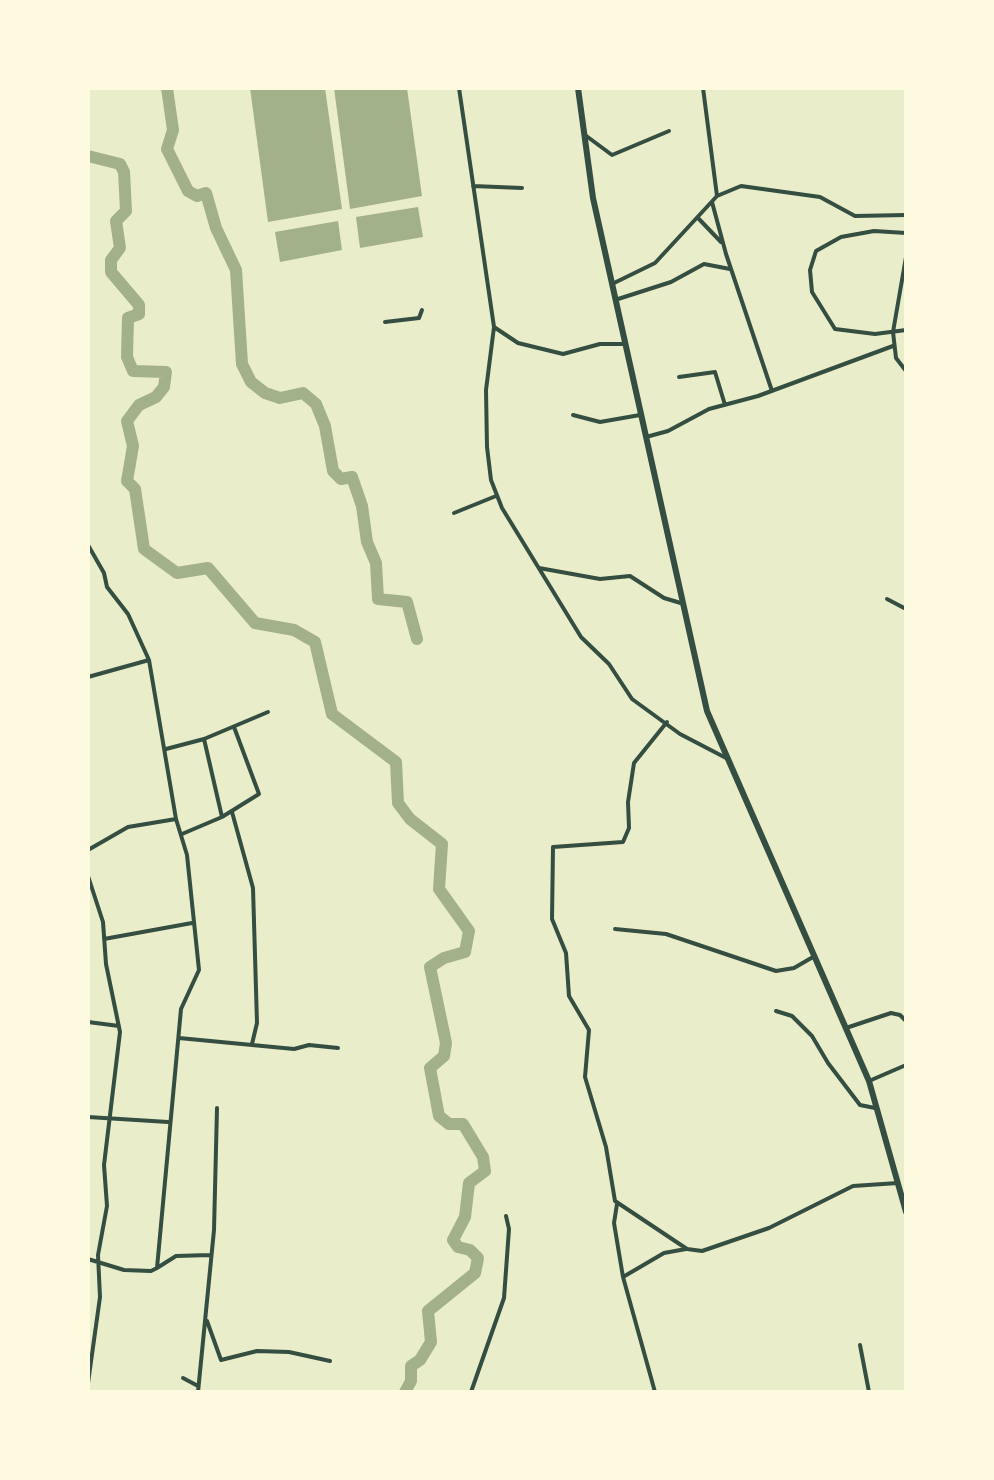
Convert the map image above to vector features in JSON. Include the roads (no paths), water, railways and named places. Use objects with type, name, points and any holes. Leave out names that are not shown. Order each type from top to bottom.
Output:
[{"type":"main road","points":[[578,88],[593,198],[707,711],[869,1081],[906,1212]]},
{"type":"street","points":[[459,88],[494,327],[486,390],[487,447],[496,496],[581,637],[609,664],[632,699],[680,734],[728,759]]},
{"type":"street","points":[[703,88],[717,196]]},
{"type":"street","points":[[585,135],[612,155],[669,131]]},
{"type":"street","points":[[473,186],[522,188]]},
{"type":"street","points":[[612,284],[655,263],[717,196],[734,187],[748,186],[820,197],[855,216],[906,215]]},
{"type":"street","points":[[712,202],[730,269],[772,391]]},
{"type":"street","points":[[698,218],[723,244]]},
{"type":"street","points":[[906,233],[874,231],[841,237],[816,251],[810,270],[812,292],[835,329],[906,330]]},
{"type":"street","points":[[906,257],[893,332],[896,358],[906,371]]},
{"type":"street","points":[[615,300],[671,282],[704,264],[730,269]]},
{"type":"street","points":[[385,322],[419,318],[422,310]]},
{"type":"street","points":[[402,314],[402,320]]},
{"type":"street","points":[[494,327],[518,343],[563,354],[600,344],[624,344]]},
{"type":"street","points":[[646,437],[725,405],[893,346]]},
{"type":"street","points":[[679,377],[715,372],[725,405]]},
{"type":"street","points":[[573,415],[600,422],[640,415]]},
{"type":"street","points":[[454,513],[496,496]]},
{"type":"street","points":[[88,545],[104,573],[107,587],[128,614],[149,660],[176,819],[190,876],[199,975],[182,1004],[168,1122],[157,1268]]},
{"type":"street","points":[[539,568],[600,579],[630,576],[664,598],[685,604]]},
{"type":"street","points":[[887,599],[906,609]]},
{"type":"street","points":[[88,677],[149,660]]},
{"type":"street","points":[[166,749],[204,739],[268,712]]},
{"type":"street","points":[[655,1392],[623,1277],[614,1223],[617,1204],[606,1147],[586,1087],[589,1030],[569,996],[566,953],[552,919],[553,847],[623,842],[629,828],[628,802],[634,763],[667,722]]},
{"type":"street","points":[[182,834],[232,812],[259,792],[234,727]]},
{"type":"street","points":[[204,739],[222,817]]},
{"type":"street","points":[[232,812],[253,888],[257,1023],[252,1044]]},
{"type":"street","points":[[88,850],[128,827],[176,819]]},
{"type":"street","points":[[88,876],[102,915],[119,1026],[104,1165],[107,1206],[98,1264],[100,1297],[88,1383]]},
{"type":"street","points":[[104,939],[192,923]]},
{"type":"street","points":[[615,929],[666,934],[776,971],[786,971],[813,957]]},
{"type":"street","points":[[776,1011],[792,1016],[812,1036],[860,1105],[878,1108]]},
{"type":"street","points":[[844,1029],[891,1013],[900,1015],[906,1021]]},
{"type":"street","points":[[88,1022],[119,1026]]},
{"type":"street","points":[[179,1038],[294,1049],[323,1045],[338,1048]]},
{"type":"street","points":[[869,1081],[906,1065]]},
{"type":"street","points":[[183,1378],[199,1389],[214,1230],[217,1108]]},
{"type":"street","points":[[88,1117],[168,1122]]},
{"type":"street","points":[[623,1277],[664,1253],[687,1249],[702,1251],[748,1237],[853,1186],[898,1183]]},
{"type":"street","points":[[617,1204],[687,1249]]},
{"type":"street","points":[[471,1392],[504,1298],[509,1229],[506,1216]]},
{"type":"street","points":[[88,1259],[134,1271],[157,1268],[176,1256],[210,1255]]},
{"type":"street","points":[[205,1316],[221,1360],[257,1351],[289,1352],[330,1361]]},
{"type":"street","points":[[860,1345],[869,1392]]},
{"type":"waterway","points":[[167,88],[173,130],[167,149],[188,191],[197,196],[206,193],[216,228],[236,270],[242,364],[251,382],[265,393],[280,398],[303,393],[316,404],[325,426],[333,471],[341,479],[352,477],[362,506],[367,542],[376,563],[378,599],[407,602],[417,639]]},
{"type":"waterway","points":[[88,156],[120,164],[124,172],[126,211],[116,221],[120,248],[111,260],[111,272],[139,305],[139,314],[128,318],[127,357],[133,371],[166,372],[164,387],[156,397],[139,405],[127,421],[133,446],[127,481],[135,489],[144,549],[177,573],[208,568],[255,623],[294,630],[315,642],[332,714],[396,762],[398,803],[410,819],[442,844],[439,889],[469,931],[465,952],[444,958],[430,967],[446,1043],[444,1056],[430,1068],[439,1116],[449,1124],[463,1124],[483,1157],[485,1171],[469,1183],[465,1217],[453,1240],[458,1247],[470,1250],[478,1258],[475,1273],[428,1311],[431,1342],[420,1360],[411,1366],[411,1381],[405,1392]]}]
